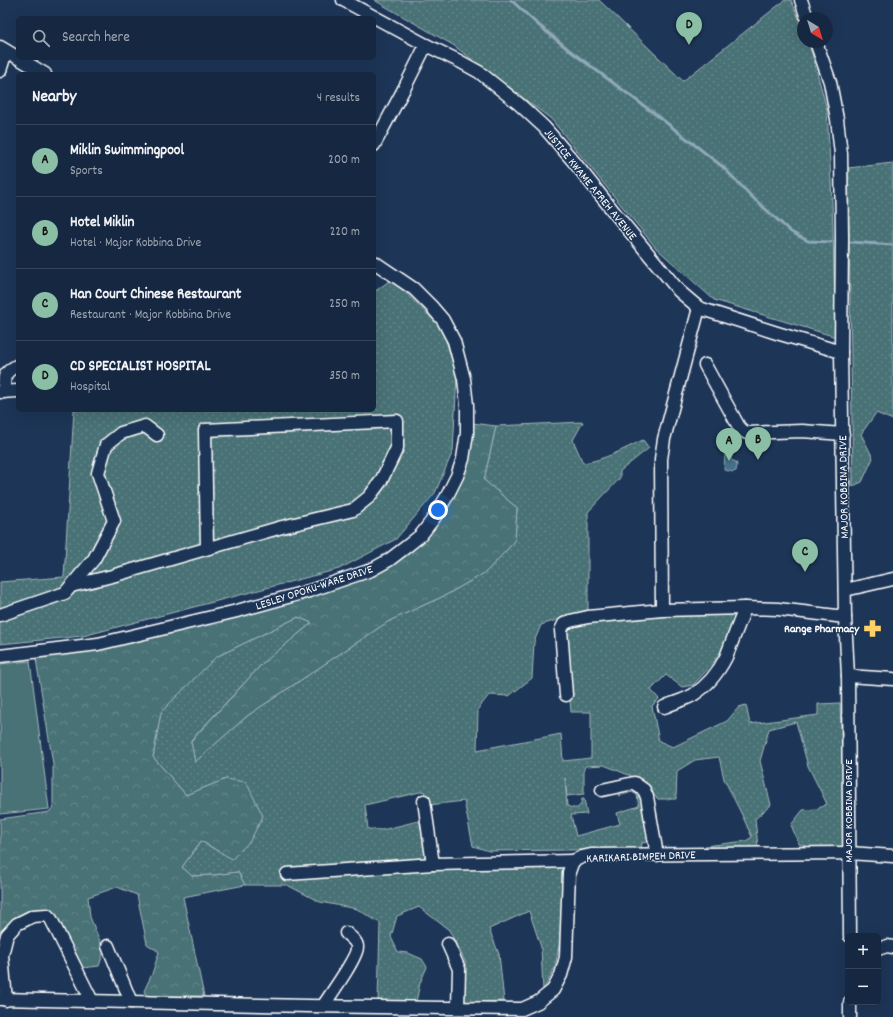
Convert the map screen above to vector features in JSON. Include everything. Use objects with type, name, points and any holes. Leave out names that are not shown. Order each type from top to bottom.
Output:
[{"type":"street","name":"JUSTICE KWAME AFREH AVENUE","points":[[343,0],[373,16]]},
{"type":"street","points":[[801,0],[805,12]]},
{"type":"street","name":"JUSTICE KWAME AFREH AVENUE","points":[[376,18],[479,72],[519,104],[544,127],[575,163],[623,224],[679,291],[699,308],[841,352]]},
{"type":"street","points":[[376,141],[426,45]]},
{"type":"street","name":"MAJOR KOBBINA DRIVE","points":[[818,48],[830,82],[837,119],[841,154],[841,352],[845,617],[848,676],[848,853],[850,933]]},
{"type":"street","points":[[0,71],[3,49],[16,57]]},
{"type":"street","points":[[21,60],[42,72]]},
{"type":"street","name":"LESLEY OPOKU-WARE DRIVE","points":[[0,656],[98,644],[215,616],[308,591],[371,570],[406,548],[420,535],[434,518],[447,496],[463,460],[467,433],[467,405],[464,379],[454,341],[443,320],[414,289],[376,263]]},
{"type":"street","points":[[662,610],[661,459],[664,439],[699,308]]},
{"type":"street","points":[[705,365],[739,427],[747,434],[802,431],[842,434]]},
{"type":"street","points":[[16,366],[10,369],[4,378],[2,392],[16,391]]},
{"type":"street","points":[[71,586],[112,576],[282,526],[353,510],[369,497],[381,481],[397,448],[397,421],[205,430],[207,548]]},
{"type":"street","points":[[0,615],[65,593],[94,559],[114,521],[98,473],[106,445],[121,433],[145,426],[157,435]]},
{"type":"street","points":[[845,590],[893,579]]},
{"type":"street","points":[[664,707],[693,695],[714,676],[726,657],[745,608]]},
{"type":"street","points":[[566,695],[561,630],[564,624],[570,620],[662,610],[745,608],[778,609],[845,617]]},
{"type":"street","points":[[848,676],[893,679]]},
{"type":"street","points":[[602,790],[634,783],[644,790],[647,797],[657,854]]},
{"type":"street","points":[[424,801],[433,864]]},
{"type":"street","name":"KARIKARI BIMPEH DRIVE","points":[[3,999],[131,1002],[308,1012],[323,1006],[522,1009],[538,1002],[553,990],[561,975],[566,957],[569,872],[573,861],[582,857],[591,855],[657,854],[848,853],[893,856]]},
{"type":"street","points":[[287,874],[433,864],[573,861]]},
{"type":"street","points":[[3,999],[2,955],[7,935],[17,924],[22,921],[33,916],[47,915],[51,919],[92,1001]]},
{"type":"street","points":[[323,1006],[344,975],[355,954],[357,947],[354,940],[346,933]]},
{"type":"street","points":[[448,944],[459,969],[458,1008]]},
{"type":"street","points":[[108,946],[131,1002]]},
{"type":"street","points":[[881,948],[887,946],[893,947]]},
{"type":"street","points":[[850,1005],[850,1017]]},
{"type":"green space","points":[[374,0],[599,0],[683,81],[785,0],[791,0],[797,14],[797,48],[811,48],[827,110],[832,200],[836,337],[714,300],[656,248],[551,119],[453,45]]},
{"type":"green space","points":[[893,163],[893,420],[876,413],[861,434],[873,458],[862,482],[853,486],[848,168]]},
{"type":"green space","points":[[392,279],[442,328],[457,375],[453,451],[435,493],[396,539],[339,569],[83,636],[0,644],[0,582],[64,577],[74,412],[376,412],[376,291]]},
{"type":"green space","points":[[583,422],[573,440],[583,463],[606,457],[643,440],[649,448],[620,471],[620,478],[588,512],[588,610],[541,625],[534,642],[532,678],[509,696],[489,695],[478,709],[477,750],[561,734],[563,761],[591,758],[591,712],[571,712],[566,626],[593,620],[698,612],[737,616],[729,641],[710,667],[693,685],[682,687],[666,675],[651,690],[659,699],[652,706],[659,741],[673,747],[727,721],[739,707],[746,705],[750,724],[818,715],[818,704],[840,703],[845,849],[816,850],[799,844],[791,825],[803,810],[817,809],[827,804],[808,766],[796,722],[769,729],[760,761],[771,805],[755,819],[758,847],[707,850],[705,846],[746,841],[752,837],[724,779],[719,757],[695,760],[677,771],[676,799],[658,799],[636,778],[604,765],[586,766],[584,768],[584,794],[567,796],[565,778],[567,806],[578,808],[582,799],[584,799],[587,814],[571,815],[576,836],[620,824],[617,813],[639,806],[637,795],[632,792],[619,796],[617,791],[632,788],[640,795],[643,802],[648,842],[642,843],[641,849],[489,851],[473,846],[464,801],[429,805],[424,791],[365,805],[368,829],[382,830],[418,821],[428,829],[441,867],[563,865],[560,941],[555,967],[543,991],[541,947],[529,911],[489,929],[499,954],[504,1001],[463,1002],[465,961],[449,930],[419,907],[397,916],[391,937],[398,952],[408,953],[422,959],[427,967],[420,983],[416,1002],[378,1002],[380,923],[357,909],[320,902],[287,885],[245,885],[238,872],[192,876],[182,867],[201,841],[214,849],[226,779],[186,795],[153,757],[161,712],[216,657],[298,617],[312,623],[263,663],[191,740],[195,762],[247,716],[389,621],[446,595],[486,572],[515,541],[517,508],[484,480],[496,426]]},
{"type":"green space","points":[[472,423],[496,426],[484,480],[517,508],[515,541],[486,572],[446,595],[389,621],[247,716],[195,762],[191,741],[263,663],[312,623],[298,617],[216,657],[161,712],[153,757],[186,795],[226,779],[246,782],[263,816],[250,841],[232,859],[201,841],[182,867],[192,876],[238,872],[245,885],[183,897],[204,996],[146,996],[144,991],[152,974],[159,952],[147,944],[137,895],[117,887],[88,897],[90,917],[104,951],[99,966],[82,968],[53,912],[35,912],[0,950],[0,819],[49,812],[53,807],[53,764],[36,659],[39,657],[359,579],[400,560],[435,526],[465,475]]},
{"type":"green space","points":[[30,661],[49,809],[0,814],[0,664]]},
{"type":"water","points":[[734,449],[736,451],[731,457],[731,460],[736,462],[737,465],[736,471],[733,472],[724,470],[725,450]]},
{"type":"waterway","points":[[511,0],[569,50],[723,167],[751,196],[791,232],[808,241],[831,242]]},
{"type":"waterway","points":[[851,242],[893,245]]},
{"type":"place","name":"CD SPECIALIST HOSPITAL","points":[[689,45]]},
{"type":"place","name":"Hotel Miklin","points":[[758,460]]},
{"type":"place","name":"Miklin Swimmingpool","points":[[729,461]]},
{"type":"place","name":"Han Court Chinese Restaurant","points":[[805,572]]},
{"type":"place","name":"Range Pharmacy","points":[[872,628]]}]
